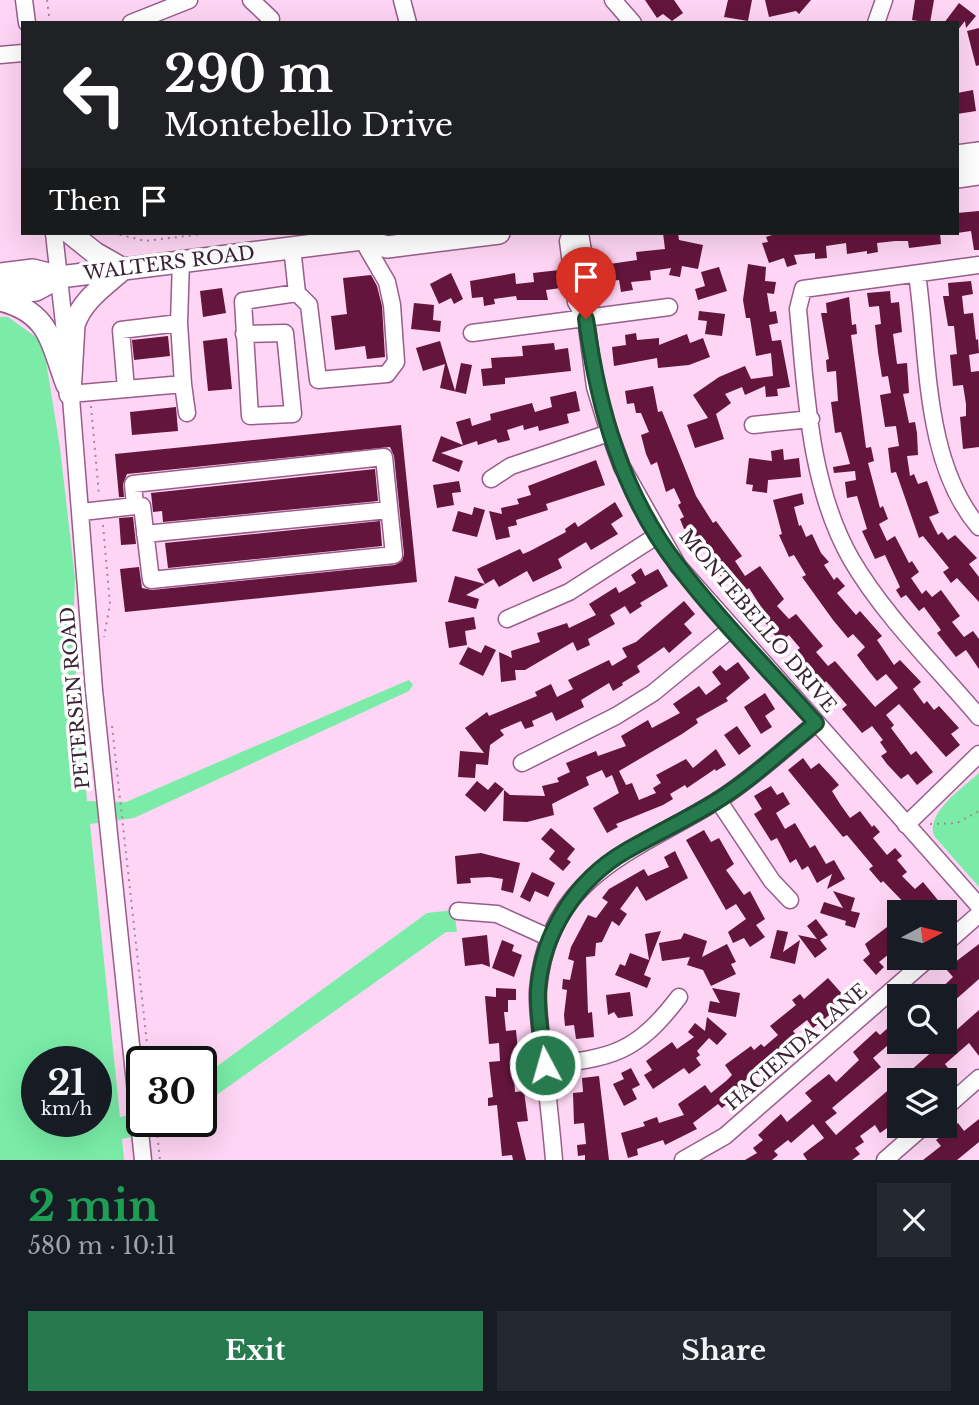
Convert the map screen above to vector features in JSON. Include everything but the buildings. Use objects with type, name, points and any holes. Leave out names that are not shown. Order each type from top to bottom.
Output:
[{"type":"main road","points":[[959,156],[979,153]]},
{"type":"main road","points":[[959,177],[979,174]]},
{"type":"main road","points":[[73,235],[122,269],[84,304],[74,325],[80,393]]},
{"type":"main road","name":"WALTERS ROAD","points":[[0,295],[36,290],[60,277],[368,236],[387,247],[483,235]]},
{"type":"main road","name":"WALTERS ROAD","points":[[0,274],[33,270],[60,277]]},
{"type":"main road","points":[[0,300],[33,312],[46,328],[80,393]]},
{"type":"street","points":[[24,0],[27,21]]},
{"type":"street","points":[[136,21],[189,0]]},
{"type":"street","points":[[251,0],[271,19]]},
{"type":"street","points":[[402,0],[407,21]]},
{"type":"street","points":[[613,0],[631,21]]},
{"type":"street","points":[[877,21],[884,0]]},
{"type":"street","points":[[0,55],[21,52]]},
{"type":"street","name":"PETERSEN ROAD","points":[[54,235],[80,393],[82,512],[94,690],[143,1160]]},
{"type":"street","name":"MONTEBELLO DRIVE","points":[[570,235],[568,241],[576,302],[586,319],[596,387],[609,433],[622,467],[658,535],[678,566],[979,906]]},
{"type":"street","name":"MONTEBELLO DRIVE","points":[[580,235],[591,301],[586,319]]},
{"type":"street","points":[[292,247],[297,293],[309,305],[318,380],[387,374],[396,362],[392,305],[387,282],[368,236]]},
{"type":"street","points":[[181,261],[179,323],[187,413]]},
{"type":"street","points":[[979,265],[803,289],[798,309],[821,482],[851,558],[876,597],[979,717]]},
{"type":"street","points":[[917,274],[941,455],[960,502],[979,527]]},
{"type":"street","points":[[244,334],[285,333],[293,414],[250,416],[244,334],[243,301],[297,293]]},
{"type":"street","points":[[472,333],[669,307]]},
{"type":"street","points":[[126,389],[121,330],[179,323]]},
{"type":"street","points":[[80,393],[183,384]]},
{"type":"street","points":[[753,425],[811,419]]},
{"type":"street","points":[[491,479],[511,466],[609,433]]},
{"type":"street","points":[[82,512],[142,506],[150,580],[394,555],[384,457],[133,484],[135,506]]},
{"type":"street","points":[[145,534],[389,510]]},
{"type":"street","points":[[507,619],[569,592],[658,535]]},
{"type":"street","points":[[522,763],[605,722],[653,693],[733,628]]},
{"type":"street","points":[[554,1160],[538,989],[550,938],[575,895],[595,874],[624,852],[718,800],[816,723]]},
{"type":"street","points":[[906,825],[979,754]]},
{"type":"street","points":[[718,800],[772,881],[790,900]]},
{"type":"street","points":[[458,911],[497,914],[550,938]]},
{"type":"street","points":[[957,933],[979,914]]},
{"type":"street","name":"HACIENDA LANE","points":[[683,1160],[725,1136],[915,970]]},
{"type":"street","points":[[545,1065],[597,1059],[627,1048],[645,1037],[679,997]]},
{"type":"street","points":[[957,1097],[979,1078]]},
{"type":"street","points":[[885,1160],[910,1138]]},
{"type":"path","points":[[47,0],[50,21]]},
{"type":"path","points":[[121,235],[145,241],[194,235]]},
{"type":"path","points":[[80,393],[101,510],[110,604],[104,642]]},
{"type":"path","points":[[112,720],[147,1046]]},
{"type":"path","points":[[930,824],[957,823],[979,811]]},
{"type":"path","points":[[158,1137],[160,1160]]},
{"type":"green space","points":[[0,317],[8,317],[43,342],[60,448],[75,578],[73,635],[87,801],[126,802],[409,680],[413,685],[409,691],[134,818],[90,824],[120,1117],[126,1116],[126,1137],[132,1137],[122,1139],[124,1160],[0,1160]]},
{"type":"green space","points":[[979,773],[979,887],[934,836],[933,827],[940,810]]},
{"type":"green space","points":[[454,910],[457,932],[446,932],[217,1095],[217,1066],[427,913]]},
{"type":"route","points":[[545,1065],[538,1007],[542,965],[550,938],[562,913],[575,895],[595,874],[624,852],[677,825],[742,785],[816,723],[678,566],[658,535],[622,467],[606,423],[596,387],[586,319]]}]
